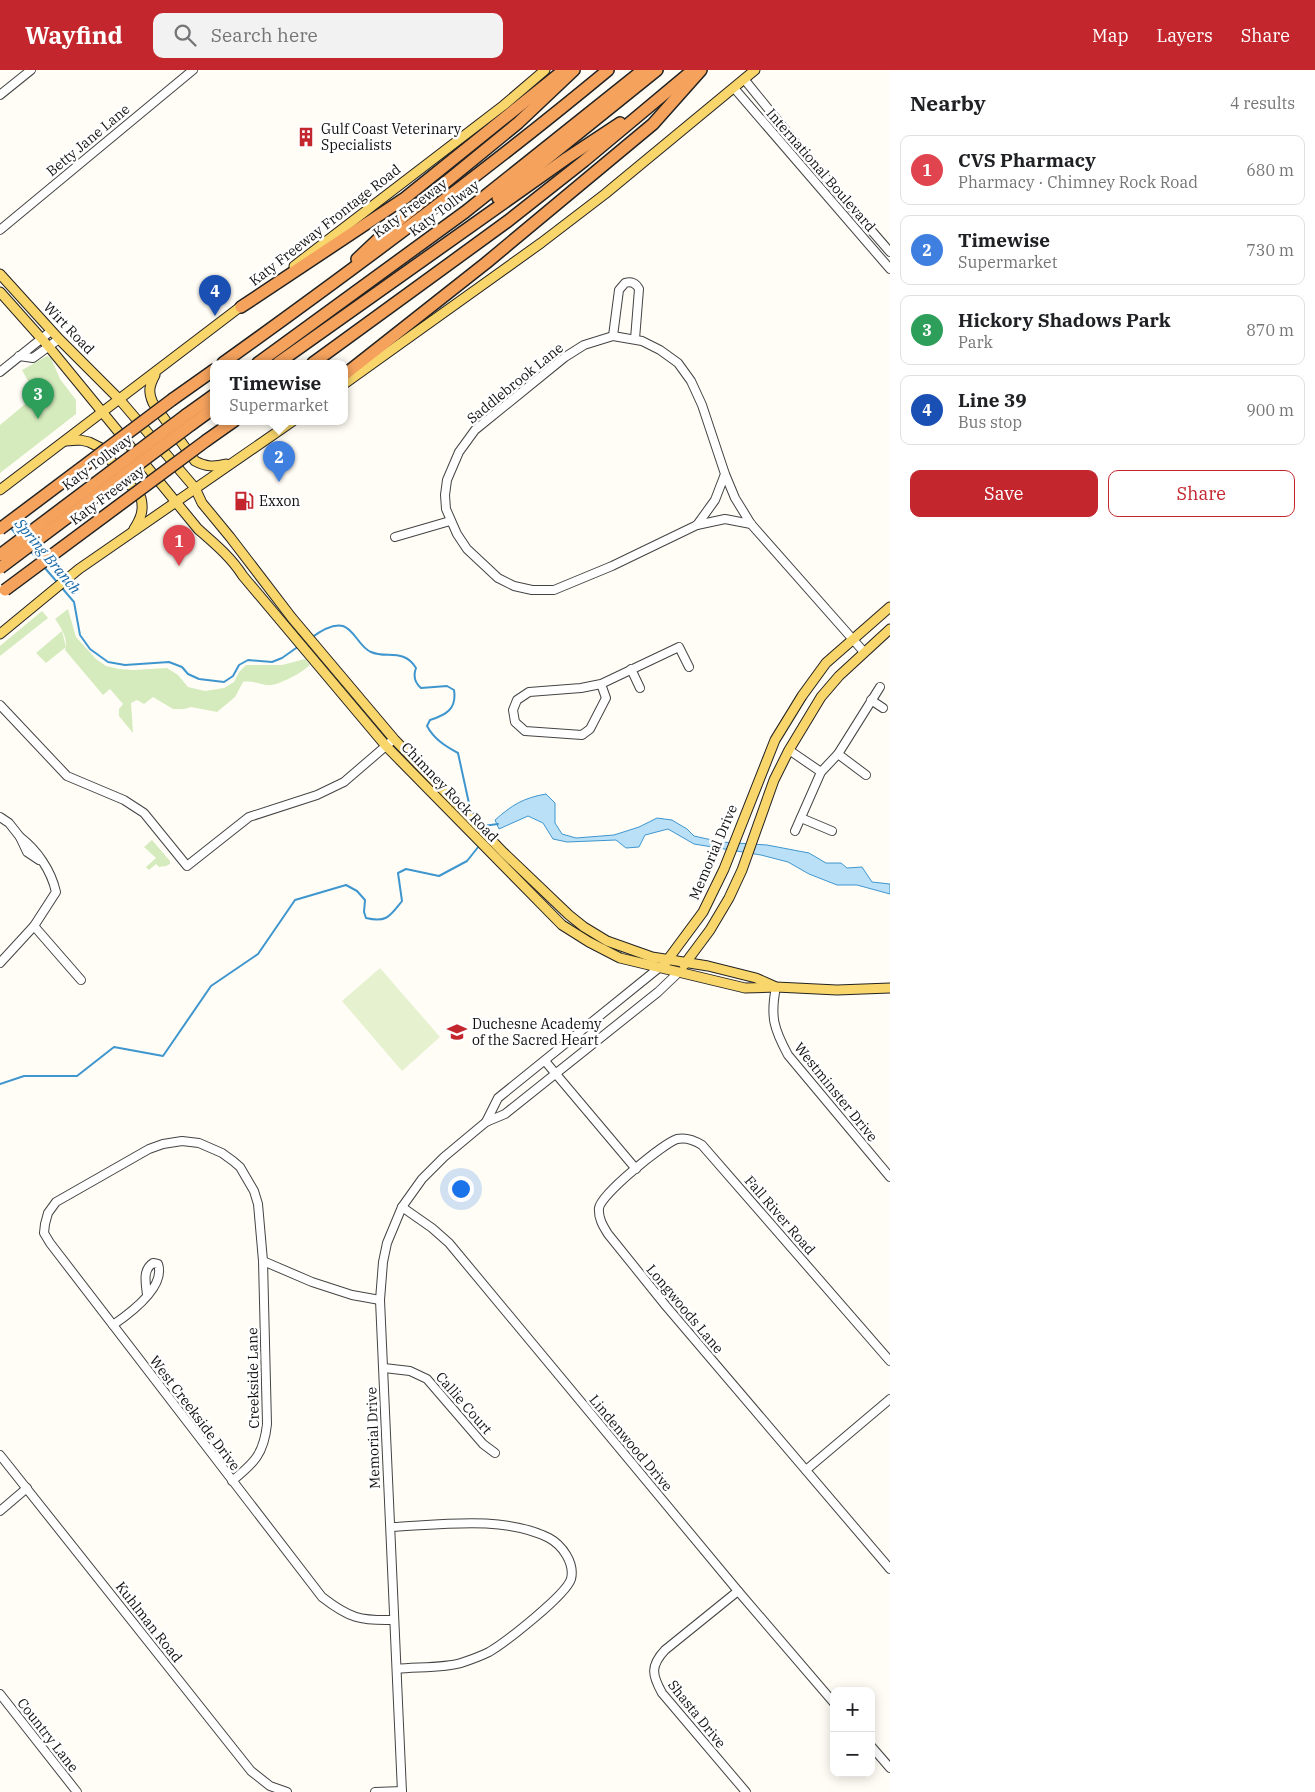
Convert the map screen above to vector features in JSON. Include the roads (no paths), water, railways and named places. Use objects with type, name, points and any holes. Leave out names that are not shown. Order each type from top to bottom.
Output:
[{"type":"highway","points":[[241,307],[406,198],[564,70]]},
{"type":"highway","points":[[318,294],[392,226],[518,123],[574,70]]},
{"type":"highway","name":"Katy Freeway","points":[[227,360],[450,197],[608,70]]},
{"type":"highway","name":"Katy Tollway","points":[[262,360],[465,212],[643,70]]},
{"type":"highway","points":[[387,286],[657,70]]},
{"type":"highway","points":[[318,360],[508,222],[693,70]]},
{"type":"highway","points":[[348,372],[486,263],[653,124],[701,70]]},
{"type":"highway","points":[[282,360],[566,158],[657,100]]},
{"type":"highway","points":[[0,529],[210,373]]},
{"type":"highway","name":"Katy Tollway","points":[[0,568],[189,420],[210,399]]},
{"type":"highway","name":"Katy Tollway","points":[[0,555],[189,420],[210,410]]},
{"type":"highway","name":"Katy Freeway","points":[[3,592],[228,425]]},
{"type":"main road","name":"Katy Freeway Frontage Road","points":[[2,488],[102,414],[504,105],[545,70]]},
{"type":"main road","points":[[348,381],[541,243],[597,200],[755,70]]},
{"type":"main road","name":"Wirt Road","points":[[0,274],[51,331],[120,400],[195,488]]},
{"type":"main road","name":"Wirt Road","points":[[0,292],[49,347],[176,502]]},
{"type":"main road","points":[[156,372],[148,393],[153,403],[195,461],[204,466],[216,467],[231,463]]},
{"type":"main road","points":[[0,634],[79,569],[287,425]]},
{"type":"main road","points":[[66,441],[80,440],[101,448],[141,498],[143,507],[140,519],[131,533]]},
{"type":"main road","name":"Chimney Rock Road","points":[[195,488],[202,503],[292,618],[440,793],[500,855],[545,894],[584,927],[607,941],[652,957],[686,962],[756,978],[776,987]]},
{"type":"main road","name":"Chimney Rock Road","points":[[176,502],[198,529],[237,566],[246,580],[386,746],[440,793]]},
{"type":"main road","points":[[246,580],[256,572]]},
{"type":"main road","name":"Memorial Drive","points":[[660,967],[668,960],[703,912],[724,869],[775,740],[802,696],[826,663],[890,607]]},
{"type":"main road","name":"Memorial Drive","points":[[679,972],[710,930],[729,898],[742,870],[774,780],[789,750],[821,697],[839,676],[890,629]]},
{"type":"main road","name":"Chimney Rock Road","points":[[500,855],[537,901],[562,925],[620,958],[745,988],[776,987],[837,990],[890,988]]},
{"type":"main road","points":[[537,901],[545,894]]},
{"type":"street","points":[[0,95],[31,70]]},
{"type":"street","name":"Betty Jane Lane","points":[[0,230],[193,70]]},
{"type":"street","name":"International Boulevard","points":[[744,79],[800,148],[890,252]]},
{"type":"street","name":"International Boulevard","points":[[734,88],[890,267]]},
{"type":"street","points":[[765,124],[774,116]]},
{"type":"street","points":[[792,155],[800,148]]},
{"type":"street","points":[[842,213],[850,206]]},
{"type":"street","points":[[614,336],[619,290],[625,283],[630,282],[636,284],[639,289],[635,340]]},
{"type":"street","points":[[0,372],[51,331]]},
{"type":"street","name":"Saddlebrook Lane","points":[[751,524],[725,519],[697,525],[577,581],[554,590],[532,590],[514,586],[498,578],[467,549],[450,521],[446,509],[445,496],[447,480],[459,452],[475,430],[564,357],[584,345],[614,336],[642,341],[672,358],[691,381],[702,405],[735,498],[751,524],[864,652]]},
{"type":"street","points":[[19,356],[33,358],[59,339]]},
{"type":"street","name":"Saddlebrook Lane","points":[[697,525],[715,500],[725,474]]},
{"type":"street","points":[[395,537],[450,521]]},
{"type":"street","points":[[601,684],[606,698],[590,730],[582,735],[525,731],[515,722],[513,710],[517,700],[529,692],[581,688],[601,684],[679,647],[689,667]]},
{"type":"street","points":[[631,669],[640,688]]},
{"type":"street","points":[[795,831],[821,772],[838,754],[880,687]]},
{"type":"street","points":[[871,700],[883,708]]},
{"type":"street","points":[[0,705],[67,776],[124,800],[144,813],[187,866],[249,818],[317,795],[344,782],[394,739]]},
{"type":"street","points":[[789,750],[821,772]]},
{"type":"street","points":[[838,754],[866,775]]},
{"type":"street","points":[[0,817],[9,823],[20,837],[33,847],[53,878],[56,892],[34,926],[0,963]]},
{"type":"street","points":[[801,818],[832,831]]},
{"type":"street","points":[[34,926],[81,980]]},
{"type":"street","name":"Memorial Drive","points":[[486,1122],[498,1098],[660,967]]},
{"type":"street","name":"Memorial Drive","points":[[402,1791],[380,1300],[383,1262],[387,1243],[402,1207],[422,1179],[456,1146],[486,1122],[505,1114],[658,992],[679,972]]},
{"type":"street","name":"Westminster Drive","points":[[776,987],[772,1006],[774,1024],[788,1056],[890,1177]]},
{"type":"street","points":[[545,1061],[636,1169]]},
{"type":"street","name":"Fall River Road","points":[[636,1169],[668,1143],[677,1139],[694,1140],[702,1145],[890,1360]]},
{"type":"street","name":"Creekside Lane","points":[[84,1186],[148,1150],[163,1144],[182,1141],[199,1143],[222,1152],[240,1167],[254,1191],[258,1204],[263,1261],[267,1424],[262,1450],[253,1464],[232,1481]]},
{"type":"street","name":"Longwoods Lane","points":[[636,1169],[608,1192],[599,1207],[600,1221],[608,1234],[666,1306],[890,1569]]},
{"type":"street","name":"West Creekside Drive","points":[[84,1186],[56,1202],[46,1216],[44,1233],[50,1243],[322,1598],[350,1616],[369,1620],[394,1620]]},
{"type":"street","name":"Lindenwood Drive","points":[[402,1207],[432,1228],[449,1243],[738,1591],[830,1698]]},
{"type":"street","points":[[263,1261],[312,1282],[352,1295],[380,1300]]},
{"type":"street","points":[[113,1326],[140,1304],[147,1295]]},
{"type":"street","name":"Callie Court","points":[[384,1368],[410,1371],[427,1379],[483,1444],[495,1453]]},
{"type":"street","points":[[806,1470],[890,1398]]},
{"type":"street","name":"Kuhlman Road","points":[[0,1455],[251,1771],[270,1786],[287,1792]]},
{"type":"street","points":[[0,1511],[27,1488]]},
{"type":"street","points":[[391,1527],[471,1523],[524,1530],[549,1539],[561,1548],[572,1565],[570,1580],[558,1597],[507,1640],[488,1653],[460,1664],[397,1669]]},
{"type":"street","name":"Shasta Drive","points":[[738,1591],[665,1650],[657,1659],[654,1679],[662,1694],[746,1792]]},
{"type":"street","name":"Country Lane","points":[[0,1694],[77,1792]]},
{"type":"street","points":[[875,1751],[890,1768]]},
{"type":"street","points":[[375,1792],[402,1791]]},
{"type":"water","points":[[546,794],[555,803],[555,823],[562,834],[576,838],[614,835],[639,827],[657,818],[672,820],[687,829],[694,836],[721,842],[767,845],[809,853],[826,863],[841,863],[847,868],[862,867],[872,882],[890,884],[890,894],[857,885],[837,885],[809,874],[788,862],[761,855],[694,844],[668,829],[645,835],[639,847],[626,848],[616,840],[567,842],[553,839],[543,823],[528,816],[499,829],[495,820],[507,810],[524,800]]},
{"type":"waterway","name":"Spring Branch","points":[[10,527],[18,537]]},
{"type":"waterway","name":"Spring Branch","points":[[31,552],[38,559]]},
{"type":"waterway","name":"Spring Branch","points":[[44,567],[57,582]]},
{"type":"waterway","name":"Spring Branch","points":[[62,588],[74,602],[80,635],[90,649],[108,662],[125,665],[169,662],[182,667],[188,674],[199,679],[224,682],[233,676],[239,665],[248,660],[272,662],[282,658],[299,646]]},
{"type":"waterway","name":"Spring Branch","points":[[311,638],[330,627],[343,626],[351,631],[367,650],[377,654],[406,658],[416,668],[414,676],[421,688],[447,686],[454,690],[452,707],[441,716],[430,720],[427,726],[440,742],[458,753],[470,808],[480,822]]},
{"type":"waterway","name":"Spring Branch","points":[[483,826],[498,824]]},
{"type":"waterway","points":[[0,1084],[24,1076],[77,1076],[114,1047],[163,1056],[211,986],[258,954],[295,900],[346,885],[357,891],[365,900],[364,912],[366,918],[383,919],[391,914],[402,901],[398,873],[406,869],[439,876],[467,861],[479,846]]},
{"type":"place","name":"Gulf Coast Veterinary Specialists","points":[[306,137]]},
{"type":"place","name":"Line 39","points":[[215,316]]},
{"type":"place","name":"Hickory Shadows Park","points":[[38,419]]},
{"type":"place","name":"Timewise","points":[[279,482]]},
{"type":"place","name":"Exxon","points":[[244,501]]},
{"type":"place","name":"CVS Pharmacy","points":[[179,566]]},
{"type":"place","name":"Duchesne Academy of the Sacred Heart","points":[[457,1032]]}]
